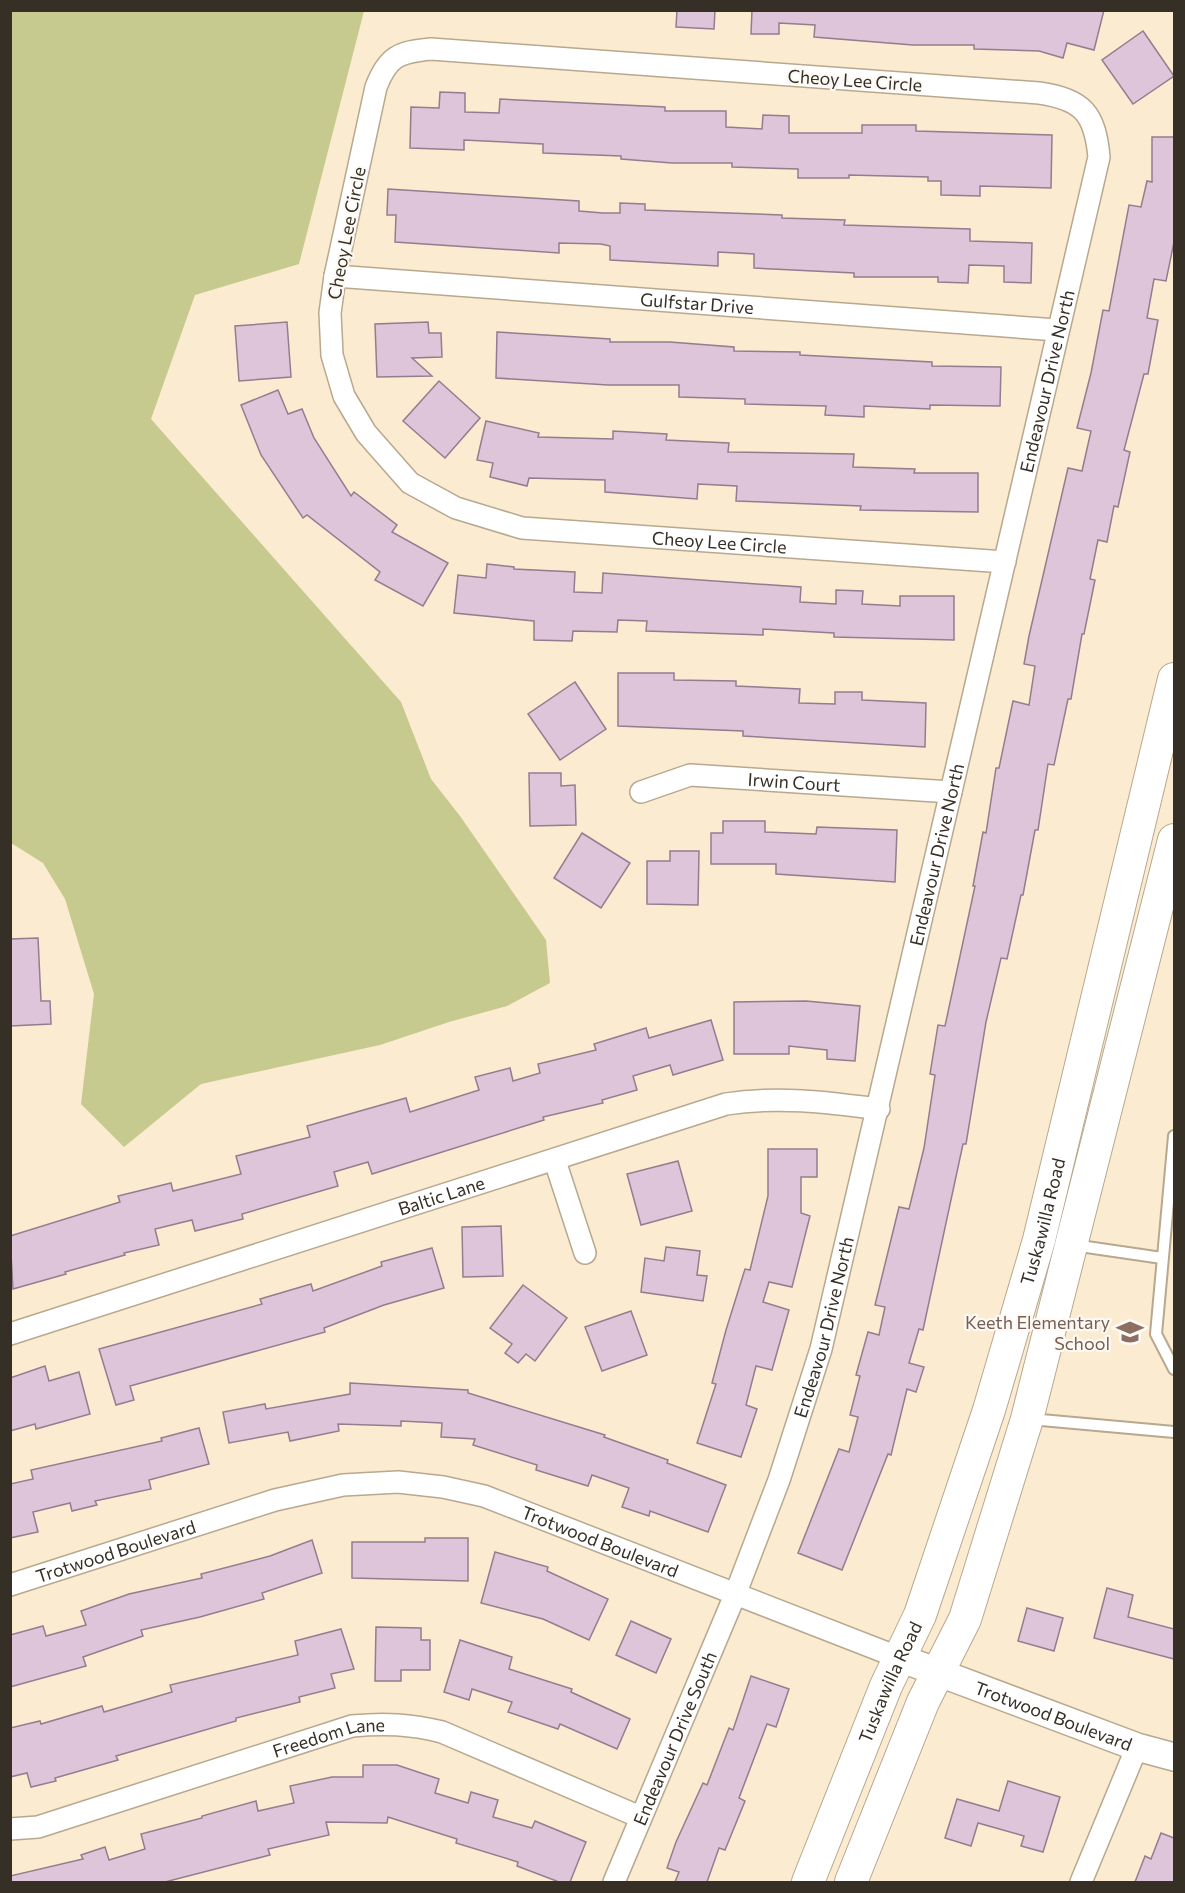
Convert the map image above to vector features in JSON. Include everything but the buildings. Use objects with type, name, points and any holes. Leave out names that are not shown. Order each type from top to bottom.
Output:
[{"type":"main road","name":"Tuskawilla Road","points":[[808,1882],[886,1686],[920,1615],[989,1410],[1039,1240],[1174,679]]},
{"type":"main road","name":"Tuskawilla Road","points":[[850,1882],[923,1701],[939,1674],[964,1619],[1027,1419],[1166,893],[1174,840]]},
{"type":"main road","points":[[1039,1240],[1072,1245]]},
{"type":"main road","points":[[989,1410],[1027,1419]]},
{"type":"street","name":"Cheoy Lee Circle","points":[[1005,562],[522,528],[456,508],[410,483],[366,433],[344,396],[332,355],[330,313],[335,276],[376,87],[383,70],[394,57],[411,51],[431,49],[1039,93],[1064,96],[1084,109]]},
{"type":"street","name":"Endeavour Drive North","points":[[735,1595],[779,1480],[821,1349],[879,1109],[1057,330],[1099,157],[1097,133],[1084,109]]},
{"type":"street","name":"Gulfstar Drive","points":[[335,276],[1057,330]]},
{"type":"street","name":"Irwin Court","points":[[640,792],[690,776],[951,792]]},
{"type":"street","name":"Baltic Lane","points":[[10,1334],[555,1161],[726,1104],[761,1098],[797,1098],[879,1109]]},
{"type":"street","points":[[555,1161],[585,1253]]},
{"type":"street","name":"Trotwood Boulevard","points":[[10,1585],[275,1500],[343,1485],[398,1482],[443,1487],[484,1496],[939,1674],[1137,1747],[1174,1756]]},
{"type":"street","name":"Endeavour Drive South","points":[[614,1882],[735,1595]]},
{"type":"street","name":"Freedom Lane","points":[[10,1829],[38,1827],[352,1726],[385,1723],[411,1724],[442,1732],[640,1817]]},
{"type":"street","points":[[1081,1882],[1137,1747]]},
{"type":"lane","points":[[1174,1136],[1172,1192],[1162,1258],[1156,1334],[1174,1370]]},
{"type":"lane","points":[[1072,1245],[1162,1258]]},
{"type":"lane","points":[[1027,1419],[1174,1432]]},
{"type":"green space","points":[[11,10],[364,11],[299,264],[195,295],[151,419],[401,702],[431,779],[460,816],[546,940],[550,983],[507,1006],[380,1045],[201,1084],[124,1147],[81,1104],[94,994],[65,899],[43,863],[11,843]]},
{"type":"place","name":"Keeth Elementary School","points":[[1130,1332]]}]
